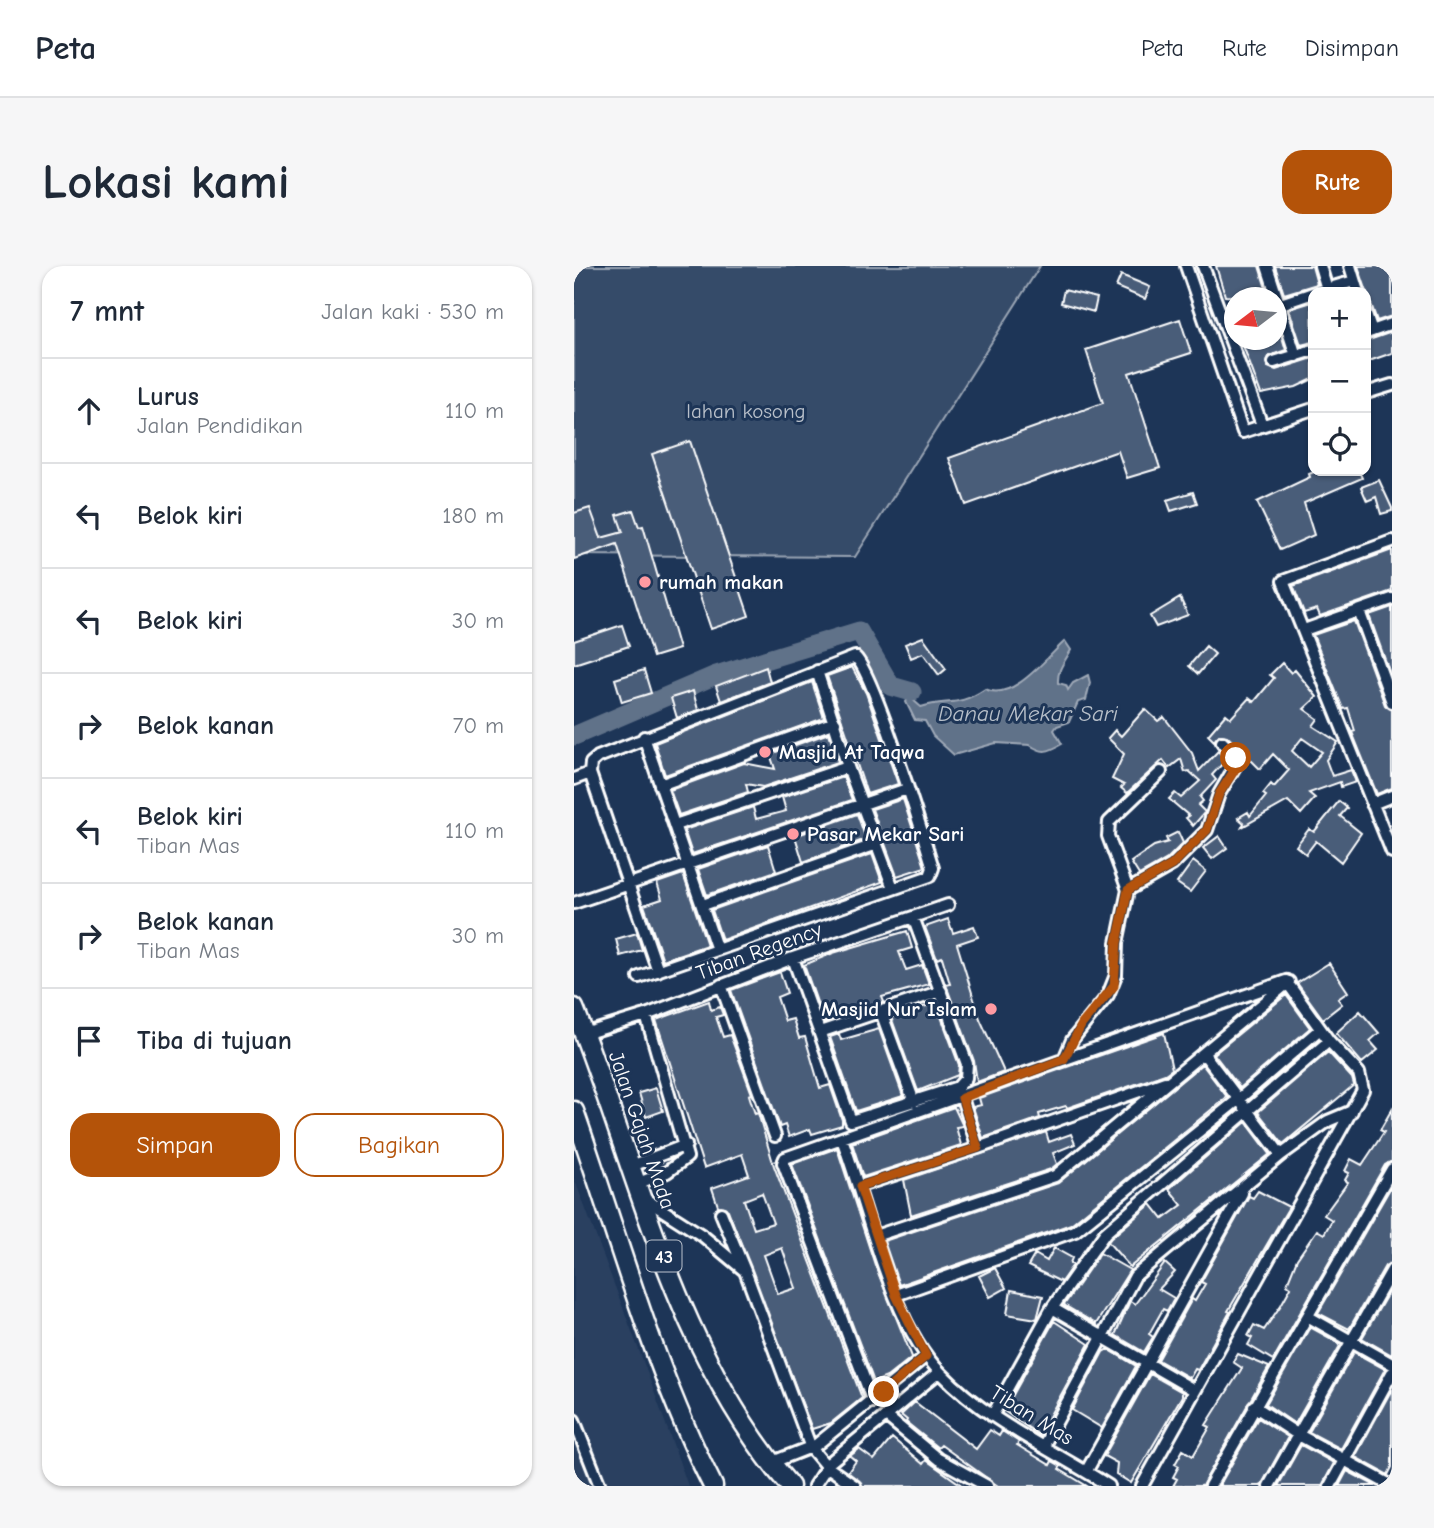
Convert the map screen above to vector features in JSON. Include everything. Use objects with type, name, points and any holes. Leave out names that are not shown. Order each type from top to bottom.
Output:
[{"type":"highway","name":"Jalan Gajah Mada","points":[[574,1007],[629,1167],[701,1345],[727,1398],[790,1486]]},
{"type":"highway","name":"43","points":[[574,1111],[578,1132],[657,1354],[685,1427],[713,1486]]},
{"type":"street","points":[[1186,266],[1243,432],[1308,411]]},
{"type":"street","points":[[1203,266],[1262,425]]},
{"type":"street","points":[[1267,266],[1274,287]]},
{"type":"street","points":[[1319,287],[1320,266]]},
{"type":"street","points":[[1350,266],[1356,287]]},
{"type":"street","points":[[1333,287],[1354,281]]},
{"type":"street","points":[[1287,302],[1308,295]]},
{"type":"street","points":[[1371,331],[1392,324]]},
{"type":"street","points":[[1287,327],[1296,356]]},
{"type":"street","points":[[1274,362],[1308,352]]},
{"type":"street","points":[[1371,391],[1392,385]]},
{"type":"street","points":[[1392,541],[1283,581],[1392,852]]},
{"type":"street","points":[[1304,630],[1392,599]]},
{"type":"street","points":[[1359,611],[1392,702]]},
{"type":"street","points":[[639,977],[658,971],[926,877],[933,870],[907,789],[860,661],[851,658],[644,737],[591,763],[590,773],[658,971]]},
{"type":"street","points":[[817,671],[848,767],[893,888]]},
{"type":"street","points":[[660,785],[835,722]]},
{"type":"street","points":[[644,737],[718,950]]},
{"type":"street","points":[[1128,890],[1172,865],[1207,830],[1219,794],[1237,763],[1234,754],[1222,742]]},
{"type":"street","points":[[675,825],[848,767]]},
{"type":"street","points":[[1064,1059],[1082,1024],[1114,986],[1117,943],[1128,890],[1108,836],[1109,822],[1161,772]]},
{"type":"street","points":[[574,779],[590,773]]},
{"type":"street","points":[[574,903],[907,789]]},
{"type":"street","points":[[1372,804],[1392,796]]},
{"type":"street","points":[[703,905],[877,844]]},
{"type":"street","name":"Tiban Regency","points":[[584,1034],[646,1015],[793,958],[948,905]]},
{"type":"street","points":[[793,958],[851,1121],[958,1087],[967,1078],[967,1065],[913,916]]},
{"type":"street","points":[[873,1402],[783,1163],[785,1158],[962,1098],[1277,982],[1289,982]]},
{"type":"street","points":[[1142,1486],[1352,1111],[1364,1083],[1359,1073],[1320,1029],[1289,982]]},
{"type":"street","points":[[875,1236],[1055,1176],[1289,982]]},
{"type":"street","points":[[721,985],[775,1136]]},
{"type":"street","points":[[820,1032],[941,991]]},
{"type":"street","points":[[881,1012],[914,1102]]},
{"type":"street","points":[[646,1015],[686,1145],[687,1157],[681,1164],[639,1190],[703,1236],[745,1271]]},
{"type":"street","points":[[896,1295],[1074,1231],[1239,1099],[1320,1029]]},
{"type":"street","points":[[992,1416],[1052,1308],[1105,1233],[1155,1187],[1247,1113],[1329,1041]]},
{"type":"street","points":[[1204,1054],[1281,1155]]},
{"type":"street","points":[[860,1186],[978,1148],[1171,1080]]},
{"type":"street","points":[[962,1098],[978,1148]]},
{"type":"street","points":[[1044,1445],[1135,1276],[1281,1155],[1328,1121],[1352,1111]]},
{"type":"street","name":"Tiban Mas","points":[[842,1139],[896,1295],[926,1356],[939,1372],[992,1416],[1109,1486]]},
{"type":"street","points":[[629,1167],[686,1145]]},
{"type":"street","points":[[1210,1486],[1392,1169]]},
{"type":"street","points":[[1086,1472],[1246,1186]]},
{"type":"street","points":[[721,1213],[811,1448],[826,1466],[855,1486]]},
{"type":"street","points":[[1269,1486],[1392,1270]]},
{"type":"street","points":[[1052,1308],[1149,1361],[1194,1390]]},
{"type":"street","points":[[1309,1317],[1392,1364]]},
{"type":"street","points":[[771,1463],[811,1448],[873,1402],[926,1356]]},
{"type":"street","points":[[814,1486],[826,1466],[939,1372]]},
{"type":"street","points":[[1330,1486],[1392,1373]]},
{"type":"street","points":[[884,1392],[896,1407]]},
{"type":"street","points":[[1254,1406],[1297,1434],[1392,1486]]},
{"type":"street","points":[[886,1416],[938,1458],[987,1486]]},
{"type":"street","points":[[574,1420],[600,1486]]},
{"type":"shaded area","points":[[574,1178],[643,1361],[688,1486],[574,1486]]},
{"type":"green space","name":"lahan kosong","points":[[574,266],[1040,266],[855,557],[574,555]]},
{"type":"water","name":"Danau Mekar Sari","points":[[1065,641],[1071,650],[1060,669],[1058,683],[1066,685],[1068,690],[1073,683],[1088,675],[1090,683],[1086,700],[1078,702],[1069,722],[1057,726],[1054,730],[1062,744],[1053,749],[1042,751],[1030,745],[996,743],[954,755],[933,736],[925,721],[915,720],[906,702],[912,692],[913,700],[921,707],[968,698],[985,689],[995,692],[1006,690],[1039,667]]},
{"type":"building","points":[[1216,266],[1259,266],[1266,287],[1224,287],[1224,293]]},
{"type":"building","points":[[1275,266],[1312,266],[1317,284],[1287,293],[1287,287],[1282,287]]},
{"type":"building","points":[[1358,266],[1392,266],[1392,316],[1377,321],[1371,304],[1371,287],[1365,287]]},
{"type":"building","points":[[1121,275],[1150,287],[1145,299],[1116,287]]},
{"type":"building","points":[[1064,290],[1097,298],[1094,312],[1061,303]]},
{"type":"building","points":[[1308,303],[1308,343],[1301,345],[1289,309]]},
{"type":"building","points":[[1180,319],[1191,353],[1129,373],[1160,468],[1127,478],[1118,451],[966,505],[949,458],[1103,403],[1086,350]]},
{"type":"building","points":[[1392,332],[1392,353],[1371,360],[1371,339]]},
{"type":"building","points":[[1245,350],[1286,350],[1269,356],[1268,367],[1276,370],[1308,360],[1308,381],[1296,387],[1261,394]]},
{"type":"building","points":[[690,441],[749,616],[711,629],[652,454]]},
{"type":"building","points":[[1310,477],[1362,478],[1304,503],[1314,535],[1280,550],[1257,502]]},
{"type":"building","points":[[1379,480],[1392,508],[1392,511],[1381,514],[1376,497],[1367,501],[1361,487]]},
{"type":"building","points":[[1193,492],[1197,503],[1171,511],[1167,500]]},
{"type":"building","name":"rumah makan","points":[[590,508],[601,538],[623,532],[617,515],[633,510],[639,527],[643,526],[679,649],[653,657],[617,544],[574,559],[574,513]]},
{"type":"building","points":[[1392,550],[1392,591],[1320,616],[1317,609],[1304,613],[1293,586]]},
{"type":"building","points":[[1180,598],[1188,615],[1156,627],[1150,616]]},
{"type":"building","points":[[1392,607],[1392,679],[1369,615]]},
{"type":"building","points":[[1354,621],[1385,705],[1392,710],[1392,788],[1377,794],[1352,732],[1355,731],[1348,708],[1343,709],[1313,635]]},
{"type":"building","points":[[622,625],[629,646],[574,664],[574,641]]},
{"type":"building","points":[[923,637],[946,669],[939,675],[923,653],[911,658],[905,644]]},
{"type":"building","points":[[1206,646],[1215,654],[1198,674],[1189,666]]},
{"type":"building","points":[[1282,663],[1291,673],[1295,670],[1317,697],[1304,709],[1318,719],[1313,726],[1338,742],[1326,760],[1332,776],[1351,770],[1356,782],[1341,787],[1340,782],[1309,793],[1315,798],[1301,814],[1288,801],[1242,827],[1244,823],[1238,818],[1248,812],[1250,816],[1266,796],[1263,794],[1271,784],[1274,787],[1289,770],[1273,754],[1260,769],[1227,736],[1219,735],[1214,741],[1208,735],[1226,714],[1231,718],[1249,698],[1254,702],[1274,678],[1270,675]],"holes":[[[1302,738],[1322,752],[1309,767],[1292,751]]]},
{"type":"building","points":[[766,667],[770,682],[721,701],[716,686]]},
{"type":"building","points":[[852,667],[866,693],[898,784],[867,794],[827,676]]},
{"type":"building","points":[[644,670],[651,693],[622,702],[615,679]]},
{"type":"building","points":[[812,682],[824,718],[665,775],[655,743]]},
{"type":"building","points":[[693,691],[698,710],[677,718],[671,698]]},
{"type":"building","points":[[1145,709],[1158,721],[1164,717],[1192,753],[1199,771],[1218,751],[1226,760],[1212,775],[1216,780],[1200,797],[1203,801],[1198,805],[1205,812],[1193,826],[1186,818],[1189,816],[1169,799],[1175,793],[1181,798],[1200,781],[1189,771],[1185,772],[1181,759],[1169,768],[1163,760],[1127,793],[1121,788],[1124,785],[1112,779],[1124,754],[1108,738],[1115,730],[1121,736]]},
{"type":"building","points":[[829,733],[838,762],[763,787],[746,784],[748,792],[679,815],[670,790],[744,763],[775,769],[770,754]]},
{"type":"building","points":[[843,777],[852,800],[692,854],[684,830],[753,807],[756,819],[786,811],[782,797]]},
{"type":"building","points":[[903,799],[925,867],[897,876],[872,809]]},
{"type":"building","points":[[1339,801],[1347,808],[1340,816],[1361,833],[1341,862],[1316,841],[1306,854],[1296,846],[1309,829],[1314,832]]},
{"type":"building","points":[[857,814],[866,839],[803,862],[795,836]]},
{"type":"building","points":[[1178,832],[1183,843],[1167,859],[1139,875],[1131,862],[1154,846],[1168,842],[1166,838]]},
{"type":"building","points":[[1219,836],[1227,848],[1212,859],[1203,848]]},
{"type":"building","points":[[768,845],[776,871],[707,895],[698,869]]},
{"type":"building","points":[[872,854],[882,882],[722,940],[712,910]]},
{"type":"building","points":[[1193,861],[1206,871],[1190,892],[1177,883]]},
{"type":"building","points":[[683,874],[707,945],[663,960],[644,905],[662,899],[657,883]]},
{"type":"building","points":[[948,919],[953,933],[974,926],[978,937],[957,944],[980,1019],[1004,1072],[977,1082],[974,1061],[946,985],[950,984],[942,957],[937,959],[925,927]]},
{"type":"building","points":[[907,931],[912,948],[899,952],[906,970],[922,965],[929,984],[882,997],[884,1002],[824,1022],[804,965],[833,953]]},
{"type":"building","points":[[637,933],[642,950],[620,956],[616,939]]},
{"type":"building","points":[[1329,963],[1348,992],[1338,999],[1342,1004],[1323,1019],[1297,983]]},
{"type":"building","points":[[780,972],[787,993],[777,997],[785,1021],[793,1019],[799,1038],[805,1037],[820,1088],[830,1085],[842,1120],[842,1125],[812,1134],[810,1129],[789,1137],[785,1125],[780,1127],[731,990]]},
{"type":"building","points":[[1286,995],[1310,1028],[1240,1088],[1214,1054]]},
{"type":"building","points":[[709,1001],[711,1010],[720,1007],[723,1015],[716,1017],[723,1037],[730,1035],[752,1094],[749,1095],[755,1114],[758,1113],[774,1166],[862,1398],[831,1423],[812,1429],[728,1210],[718,1206],[712,1188],[749,1175],[742,1154],[704,1168],[656,1020]],"holes":[[[762,1193],[773,1223],[754,1229],[744,1200]],[[782,1248],[796,1288],[778,1294],[764,1255]]]},
{"type":"building","points":[[936,1003],[959,1065],[958,1075],[918,1091],[891,1017]]},
{"type":"building","points":[[1360,1011],[1379,1033],[1370,1041],[1378,1050],[1362,1063],[1336,1033]]},
{"type":"building","points":[[879,1029],[903,1096],[856,1111],[830,1037],[839,1034],[841,1040]]},
{"type":"building","points":[[1164,1033],[1172,1069],[1165,1074],[1067,1108],[1066,1106],[1039,1114],[1040,1118],[983,1138],[973,1107],[981,1105],[979,1098]]},
{"type":"building","points":[[1328,1052],[1352,1078],[1354,1085],[1283,1144],[1258,1112]]},
{"type":"building","points":[[1202,1064],[1227,1097],[1071,1224],[899,1285],[884,1241],[1058,1183]]},
{"type":"building","points":[[656,1088],[663,1111],[646,1117],[639,1093]]},
{"type":"building","points":[[954,1107],[963,1126],[956,1127],[961,1145],[863,1177],[852,1143]]},
{"type":"building","points":[[1392,1109],[1392,1161],[1385,1165],[1273,1360],[1248,1345],[1252,1338],[1248,1336],[1254,1325],[1264,1330],[1281,1305],[1291,1287],[1287,1284],[1297,1259],[1317,1230],[1324,1234],[1332,1220],[1324,1215],[1348,1182],[1345,1180],[1349,1173],[1345,1171],[1351,1159],[1362,1165],[1384,1132],[1380,1130]]},
{"type":"building","points":[[1246,1122],[1270,1154],[1130,1267],[1108,1242],[1111,1238],[1151,1204],[1163,1219],[1182,1205],[1169,1189]]},
{"type":"building","points":[[1046,1132],[1049,1142],[1071,1134],[1075,1144],[1053,1153],[1057,1164],[1051,1169],[911,1215],[904,1180]]},
{"type":"building","points":[[837,1148],[875,1265],[912,1357],[887,1377],[874,1382],[792,1164]]},
{"type":"building","points":[[1392,1185],[1392,1262],[1385,1266],[1349,1329],[1318,1313]]},
{"type":"building","points":[[1258,1191],[1289,1207],[1228,1311],[1230,1312],[1198,1370],[1195,1369],[1190,1378],[1158,1360],[1192,1299],[1195,1301],[1205,1284],[1201,1282],[1249,1196],[1253,1198]]},
{"type":"building","points":[[1054,1248],[1072,1258],[1070,1263],[1073,1265],[1061,1282],[1028,1266],[1035,1254],[1047,1261]]},
{"type":"building","points":[[1100,1253],[1130,1270],[1096,1324],[1064,1305]]},
{"type":"building","points":[[1165,1263],[1175,1272],[1159,1289],[1174,1298],[1167,1311],[1163,1309],[1149,1334],[1153,1337],[1144,1352],[1115,1335],[1130,1301],[1135,1304]]},
{"type":"building","points":[[995,1268],[1006,1288],[990,1297],[979,1276]]},
{"type":"building","points":[[1392,1286],[1392,1355],[1362,1338]]},
{"type":"building","points":[[1011,1290],[1043,1296],[1037,1319],[1007,1314]]},
{"type":"building","points":[[1054,1321],[1089,1344],[1039,1435],[1004,1411]]},
{"type":"building","points":[[1310,1327],[1341,1344],[1295,1424],[1266,1404]]},
{"type":"building","points":[[1108,1349],[1136,1366],[1102,1428],[1072,1410],[1103,1352]]},
{"type":"building","points":[[1354,1352],[1385,1369],[1341,1449],[1309,1432]]},
{"type":"building","points":[[1238,1354],[1269,1367],[1202,1486],[1173,1486],[1177,1479],[1173,1477],[1179,1466],[1175,1464],[1183,1450],[1193,1456],[1210,1427],[1206,1425],[1242,1368],[1233,1362]]},
{"type":"building","points":[[1150,1374],[1182,1392],[1182,1396],[1131,1483],[1116,1474],[1117,1463],[1104,1456]]},
{"type":"building","points":[[1392,1389],[1392,1467],[1388,1475],[1355,1457]]},
{"type":"building","points":[[915,1402],[976,1449],[990,1430],[999,1436],[1002,1431],[1019,1442],[1017,1445],[1050,1465],[1052,1461],[1061,1466],[1059,1469],[1087,1486],[998,1486],[941,1445],[938,1448],[906,1422],[901,1415]]},
{"type":"building","points":[[1258,1418],[1288,1437],[1261,1486],[1219,1486]]},
{"type":"building","points":[[892,1438],[923,1464],[926,1460],[963,1486],[863,1486],[848,1472],[856,1461],[850,1456],[859,1449],[874,1460]]},
{"type":"building","points":[[1301,1445],[1334,1463],[1322,1486],[1278,1486]]},
{"type":"building","points":[[1347,1471],[1376,1486],[1339,1486]]},
{"type":"waterway","points":[[574,736],[716,675],[859,631],[891,686],[912,692]]},
{"type":"place","name":"rumah makan","points":[[645,582]]},
{"type":"place","name":"Masjid At Taqwa","points":[[765,752]]},
{"type":"place","name":"Pasar Mekar Sari","points":[[793,834]]},
{"type":"place","name":"Masjid Nur Islam","points":[[991,1009]]},
{"type":"route","points":[[884,1392],[926,1356],[896,1295],[860,1186],[978,1148],[962,1098],[1064,1059],[1082,1024],[1114,986],[1117,943],[1128,890],[1172,865],[1207,830],[1219,794],[1236,768],[1236,758]]}]
